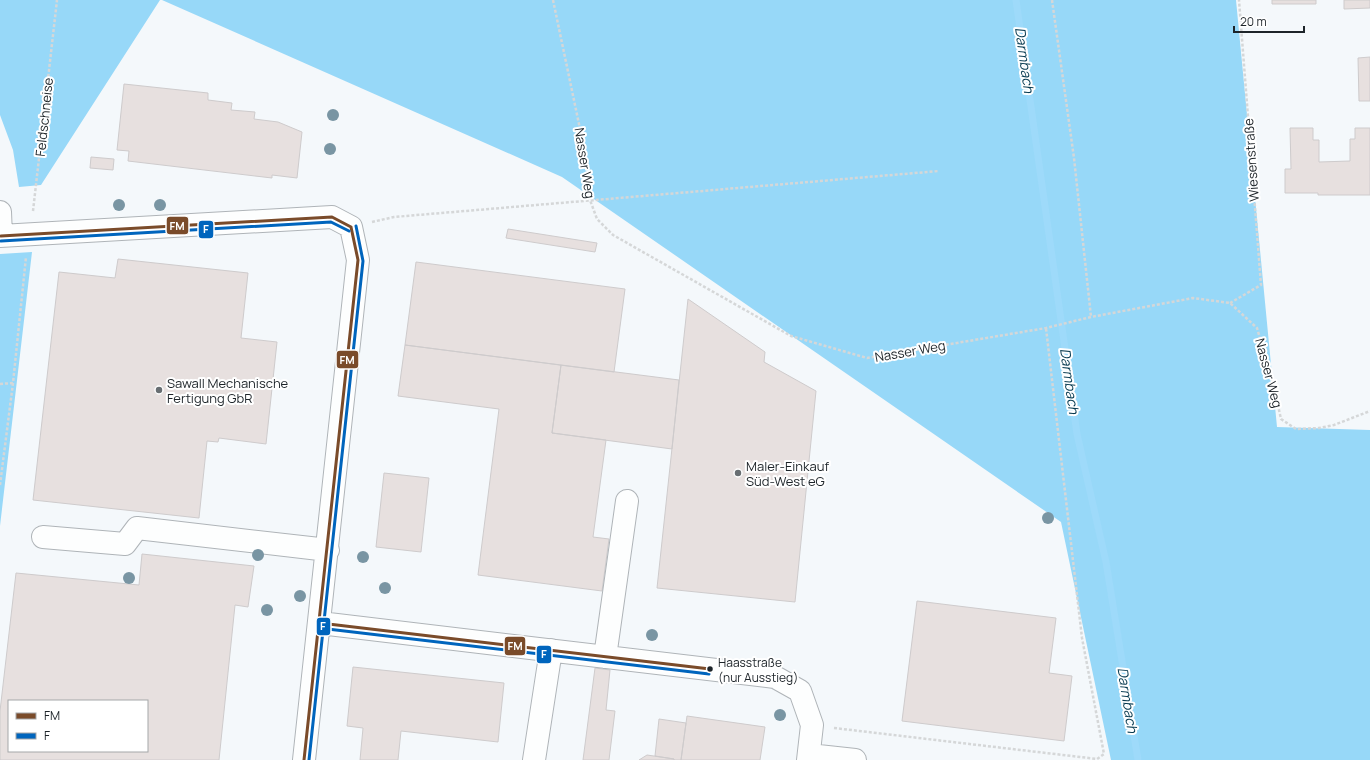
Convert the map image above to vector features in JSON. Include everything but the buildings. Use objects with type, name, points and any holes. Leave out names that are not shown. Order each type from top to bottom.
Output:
[{"type":"street","points":[[0,212],[1,236],[332,217],[350,227],[358,260],[328,550],[304,760]]},
{"type":"street","points":[[605,657],[627,501]]},
{"type":"street","points":[[43,537],[125,544],[138,528],[328,550]]},
{"type":"street","points":[[320,623],[775,677],[800,691],[812,725],[808,757],[855,760]]},
{"type":"street","points":[[534,760],[551,650]]},
{"type":"path","name":"Feldschneise","points":[[0,485],[13,383],[25,265],[31,235],[57,0]]},
{"type":"path","name":"Nasser Weg","points":[[553,0],[584,148],[590,200],[597,219],[613,235],[791,336],[867,358],[1046,328],[1091,317],[1193,298],[1230,303],[1257,328],[1274,387],[1281,419],[1296,429],[1334,426],[1370,411]]},
{"type":"path","points":[[1052,0],[1074,158],[1091,317]]},
{"type":"path","name":"Wiesenstraße","points":[[1230,303],[1261,285],[1239,0]]},
{"type":"path","points":[[350,227],[394,217],[939,171]]},
{"type":"path","points":[[812,725],[1097,759],[1104,754],[1082,638],[1046,328]]},
{"type":"path","points":[[0,384],[13,383]]},
{"type":"shaded area","points":[[0,0],[160,0],[41,185],[19,187],[13,150],[0,115]]},
{"type":"shaded area","points":[[162,0],[1236,0],[1277,427],[1370,430],[1370,760],[1111,760],[1061,522],[562,177]]},
{"type":"shaded area","points":[[32,252],[0,526],[0,254]]},
{"type":"waterway","name":"Darmbach","points":[[1016,0],[1077,434],[1106,562],[1138,760]]},
{"type":"transit line","name":"FM","points":[[1,236],[332,217],[351,227]]},
{"type":"transit line","name":"F","points":[[1,241],[331,222],[349,231]]},
{"type":"transit line","name":"F","points":[[309,760],[363,261],[356,226]]},
{"type":"transit line","name":"FM","points":[[304,760],[358,260],[351,227]]},
{"type":"transit line","name":"FM","points":[[320,623],[710,669]]},
{"type":"transit line","name":"F","points":[[319,628],[709,674]]},
{"type":"place","name":"Sawall Mechanische Fertigung GbR","points":[[159,390]]},
{"type":"place","name":"Maler-Einkauf Süd-West eG","points":[[738,473]]},
{"type":"place","name":"Haasstraße (nur Ausstieg)","points":[[710,669]]}]
